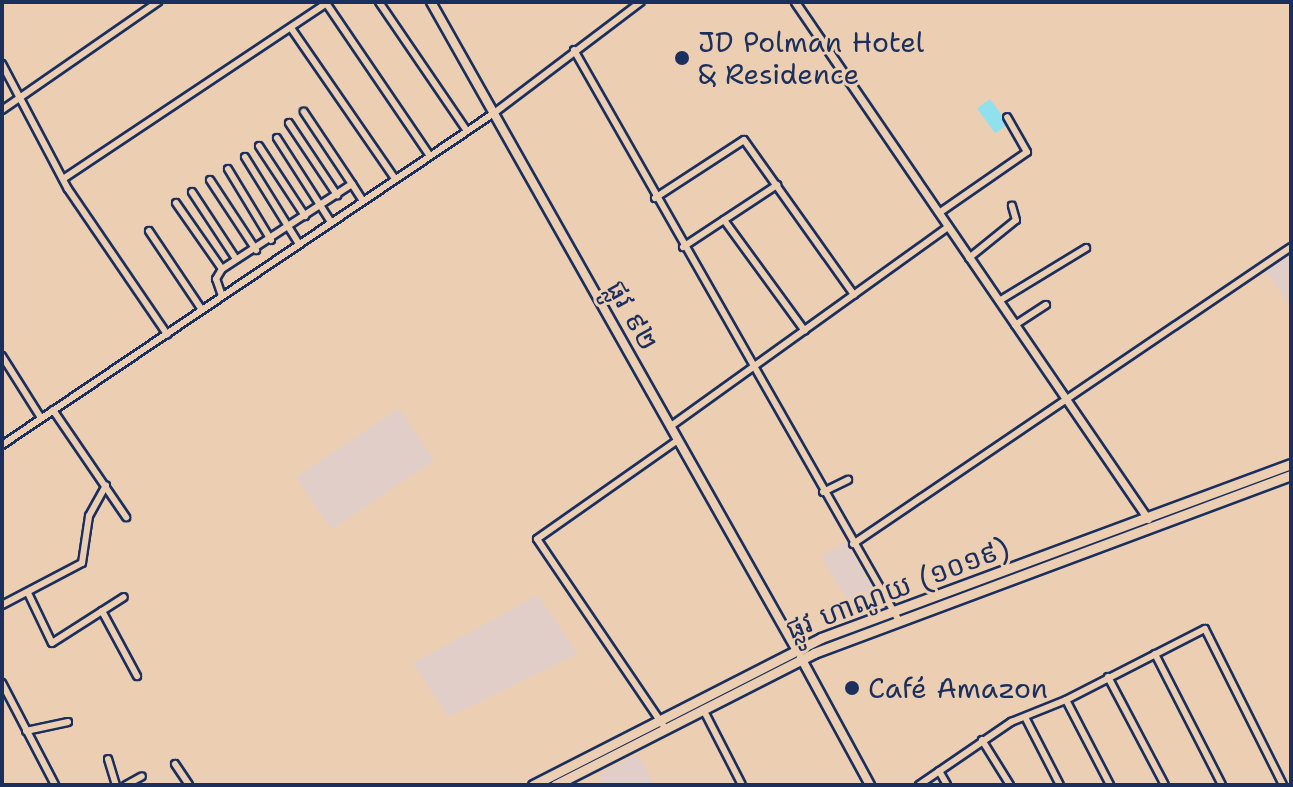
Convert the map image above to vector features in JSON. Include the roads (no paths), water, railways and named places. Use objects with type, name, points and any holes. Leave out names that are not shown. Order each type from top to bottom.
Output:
[{"type":"main road","name":"ផ្លូវ ៩២","points":[[431,2],[870,785]]},
{"type":"main road","name":"ផ្លូវ ហាណូយ (១០១៩)","points":[[1150,522],[1291,464]]},
{"type":"main road","name":"ផ្លូវ ហាណូយ (១០១៩)","points":[[533,785],[663,724],[799,654],[1150,522],[1291,475]]},
{"type":"main road","name":"ផ្លូវ ហាណូយ (១០១៩)","points":[[555,785],[576,780],[663,724],[703,709],[799,654]]},
{"type":"street","points":[[2,110],[158,2]]},
{"type":"street","points":[[379,2],[467,131]]},
{"type":"street","points":[[2,445],[494,113],[641,2]]},
{"type":"street","points":[[795,2],[1150,522]]},
{"type":"street","points":[[63,179],[327,3],[430,156]]},
{"type":"street","points":[[291,28],[395,179]]},
{"type":"street","points":[[574,50],[655,198],[896,615]]},
{"type":"street","points":[[2,64],[63,179],[167,334]]},
{"type":"street","points":[[304,112],[363,201]]},
{"type":"street","points":[[939,213],[1027,152],[1007,117]]},
{"type":"street","points":[[289,123],[337,195]]},
{"type":"street","points":[[277,138],[331,222]]},
{"type":"street","points":[[655,198],[744,140],[854,295]]},
{"type":"street","points":[[259,146],[305,216]]},
{"type":"street","points":[[245,157],[299,244]]},
{"type":"street","points":[[228,169],[271,240]]},
{"type":"street","points":[[210,180],[256,250]]},
{"type":"street","points":[[222,296],[216,279],[222,269],[256,250],[352,184]]},
{"type":"street","points":[[683,247],[777,185]]},
{"type":"street","points":[[192,192],[236,259]]},
{"type":"street","points":[[176,203],[222,269]]},
{"type":"street","points":[[969,258],[1016,220],[1012,206]]},
{"type":"street","points":[[724,220],[805,331]]},
{"type":"street","points":[[671,426],[948,227]]},
{"type":"street","points":[[149,231],[202,310]]},
{"type":"street","points":[[853,544],[1291,247]]},
{"type":"street","points":[[999,301],[1086,248]]},
{"type":"street","points":[[1015,325],[1046,305]]},
{"type":"street","points":[[2,356],[41,418]]},
{"type":"street","points":[[1098,366],[1102,376]]},
{"type":"street","points":[[53,410],[126,517]]},
{"type":"street","points":[[663,724],[537,539],[678,440]]},
{"type":"street","points":[[823,492],[848,480]]},
{"type":"street","points":[[2,605],[82,563],[89,516],[106,485]]},
{"type":"street","points":[[28,593],[52,643],[124,597]]},
{"type":"street","points":[[102,611],[137,676]]},
{"type":"street","points":[[919,785],[982,740],[1205,629],[1283,785]]},
{"type":"street","points":[[1155,654],[1222,785]]},
{"type":"street","points":[[1108,677],[1165,785]]},
{"type":"street","points":[[2,683],[6,698],[55,785]]},
{"type":"street","points":[[1066,700],[1110,785]]},
{"type":"street","points":[[703,709],[742,785]]},
{"type":"street","points":[[1025,717],[1060,785]]},
{"type":"street","points":[[26,731],[68,722]]},
{"type":"street","points":[[982,740],[1010,785]]},
{"type":"street","points":[[108,759],[116,785]]},
{"type":"street","points":[[175,764],[187,782],[176,785]]},
{"type":"street","points":[[939,771],[947,785]]},
{"type":"street","points":[[126,785],[142,776]]},
{"type":"water","points":[[990,99],[1008,124],[995,133],[977,108]]},
{"type":"place","name":"JD Polman Hotel & Residence","points":[[682,58]]},
{"type":"place","name":"Café Amazon","points":[[852,688]]}]
